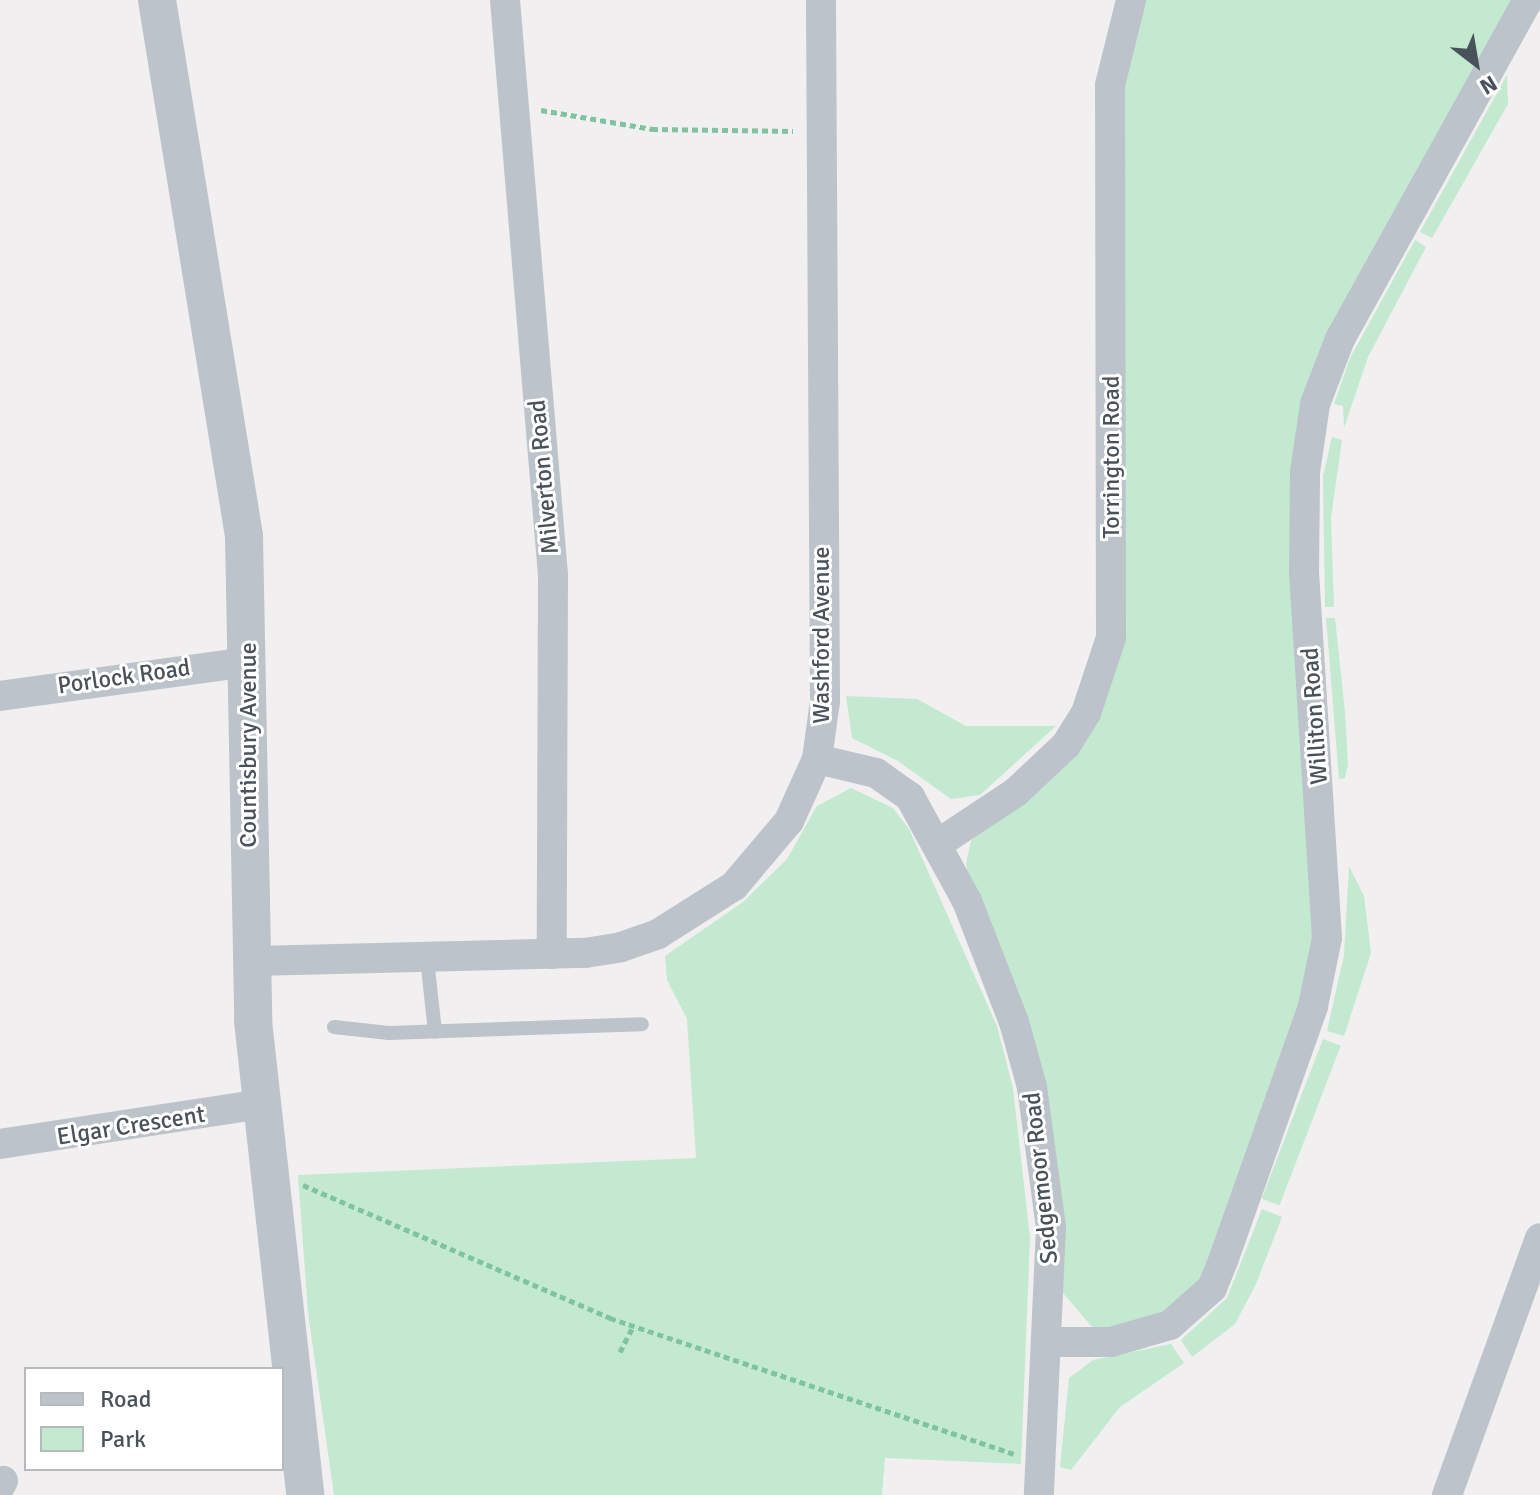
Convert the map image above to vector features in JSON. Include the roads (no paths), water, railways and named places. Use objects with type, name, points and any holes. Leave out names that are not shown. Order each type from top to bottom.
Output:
[{"type":"street","name":"Countisbury Avenue","points":[[157,0],[239,495],[249,662],[250,961],[266,1166],[305,1495]]},
{"type":"street","name":"Milverton Road","points":[[505,0],[553,575],[552,954]]},
{"type":"street","name":"Washford Avenue","points":[[250,961],[427,959],[552,954],[621,947],[658,934],[734,886],[789,821],[817,759],[825,701],[818,131],[821,0]]},
{"type":"street","name":"Torrington Road","points":[[939,843],[1016,792],[1066,745],[1086,713],[1111,638],[1110,85],[1131,0]]},
{"type":"street","name":"Williton Road","points":[[1049,1342],[1111,1342],[1170,1325],[1212,1288],[1224,1258],[1313,1006],[1327,938],[1304,572],[1305,472],[1315,404],[1340,339],[1528,0]]},
{"type":"street","name":"Porlock Road","points":[[0,696],[249,662]]},
{"type":"street","name":"Sedgemoor Road","points":[[817,759],[893,782],[917,805],[939,843],[992,962],[1032,1087],[1051,1227],[1049,1342],[1039,1495]]},
{"type":"street","name":"Elgar Crescent","points":[[0,1144],[261,1104]]},
{"type":"street","points":[[1447,1495],[1540,1238]]},
{"type":"lane","points":[[427,959],[435,1032]]},
{"type":"lane","points":[[334,1027],[435,1032],[642,1024]]}]
